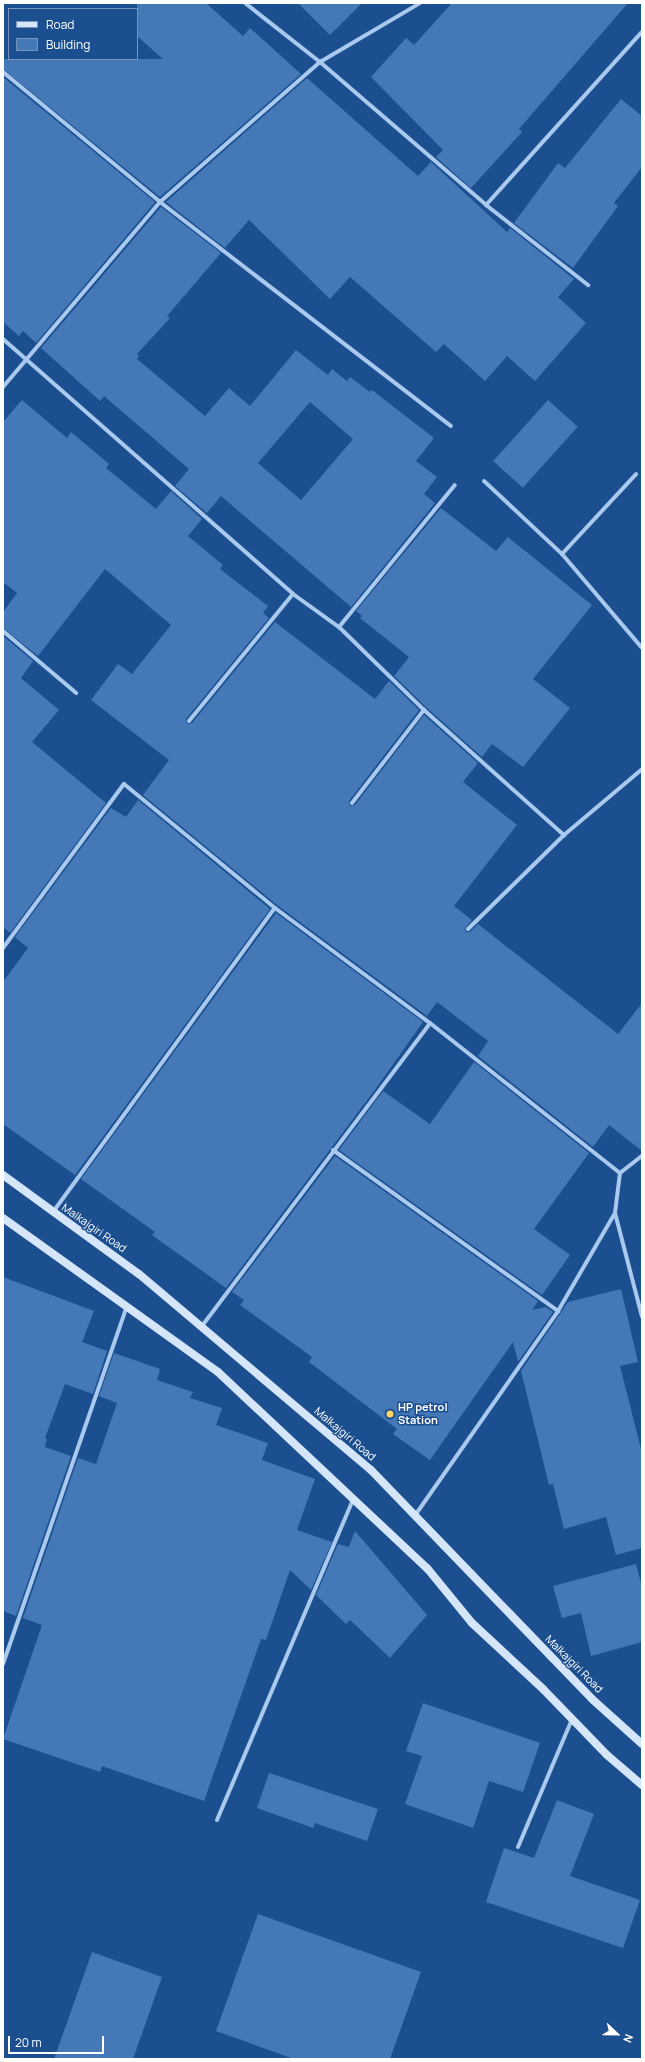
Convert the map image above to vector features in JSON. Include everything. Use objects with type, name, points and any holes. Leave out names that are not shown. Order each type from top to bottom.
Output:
[{"type":"main road","name":"Malkajgiri Road","points":[[3,1175],[139,1274],[371,1470],[416,1514],[456,1560],[592,1699],[642,1744]]},
{"type":"main road","points":[[3,1218],[68,1267],[127,1305],[218,1372],[352,1500],[427,1568],[472,1623],[572,1719],[607,1755],[642,1785]]},
{"type":"street","points":[[245,3],[320,62],[486,205],[588,285]]},
{"type":"street","points":[[3,387],[26,358],[160,202],[320,62],[414,5],[420,3]]},
{"type":"street","points":[[486,205],[642,32]]},
{"type":"street","points":[[3,72],[160,202],[451,426]]},
{"type":"street","points":[[3,339],[293,594],[339,627],[424,710],[564,835]]},
{"type":"street","points":[[562,554],[636,474]]},
{"type":"street","points":[[484,481],[562,554],[642,648]]},
{"type":"street","points":[[339,627],[455,485]]},
{"type":"street","points":[[189,721],[293,594]]},
{"type":"street","points":[[3,630],[76,693]]},
{"type":"street","points":[[352,803],[424,710]]},
{"type":"street","points":[[468,928],[564,835],[642,768]]},
{"type":"street","points":[[3,948],[124,784],[274,908],[430,1023],[620,1174]]},
{"type":"street","points":[[52,1212],[274,908]]},
{"type":"street","points":[[202,1326],[430,1023]]},
{"type":"street","points":[[333,1150],[558,1311]]},
{"type":"street","points":[[642,1156],[620,1174],[615,1213],[642,1316]]},
{"type":"street","points":[[416,1514],[558,1311],[615,1213]]},
{"type":"street","points":[[3,1664],[127,1305]]},
{"type":"street","points":[[217,1820],[352,1500]]},
{"type":"street","points":[[518,1847],[572,1719]]},
{"type":"building","points":[[137,3],[206,3],[243,36],[250,28],[301,74],[160,197],[3,69],[3,59],[163,59],[138,37]]},
{"type":"building","points":[[298,3],[362,3],[330,35]]},
{"type":"building","points":[[452,3],[628,3],[519,129],[522,132],[471,188],[436,157],[443,150],[371,77],[406,38],[414,45]]},
{"type":"building","points":[[3,77],[155,202],[36,343],[23,331],[19,336],[3,322]]},
{"type":"building","points":[[307,78],[418,176],[431,162],[507,232],[510,228],[574,279],[558,297],[586,323],[535,381],[507,356],[485,381],[444,344],[436,352],[350,277],[330,299],[249,220],[225,248],[166,202]]},
{"type":"building","points":[[621,99],[642,116],[642,167],[614,203],[618,206],[573,268],[514,223],[558,163],[565,168]]},
{"type":"building","points":[[161,207],[221,253],[167,316],[170,318],[137,354],[139,356],[137,359],[205,416],[229,388],[250,406],[296,350],[328,375],[332,369],[347,381],[350,377],[370,392],[372,390],[434,438],[416,461],[437,477],[424,494],[435,503],[351,607],[221,496],[207,513],[175,486],[189,469],[104,396],[100,401],[41,348]],"holes":[[[310,402],[353,439],[301,500],[258,463]]]},
{"type":"building","points":[[22,400],[67,438],[71,432],[109,464],[106,468],[156,509],[171,491],[202,519],[188,536],[223,565],[220,569],[268,606],[263,613],[269,618],[186,719],[187,724],[192,723],[275,622],[375,699],[389,681],[419,710],[349,801],[350,806],[355,805],[424,715],[478,763],[463,782],[517,825],[454,906],[472,920],[465,928],[466,932],[470,932],[478,924],[618,1034],[642,1003],[642,1151],[609,1125],[593,1147],[478,1056],[488,1041],[437,1002],[427,1016],[277,905],[143,795],[169,760],[91,700],[118,664],[132,674],[171,625],[105,569],[38,656],[3,628],[3,612],[17,593],[3,582],[3,422]]},
{"type":"building","points":[[548,400],[578,427],[523,488],[493,461]]},
{"type":"building","points":[[441,508],[496,551],[508,537],[592,605],[533,679],[570,708],[523,767],[492,744],[482,757],[426,707],[394,676],[409,657],[360,618],[362,616],[356,611]]},
{"type":"building","points":[[3,636],[33,661],[21,678],[59,710],[32,742],[106,803],[10,933],[3,927]]},
{"type":"building","points":[[138,800],[270,909],[75,1175],[3,1124],[3,982],[28,948],[15,937],[111,808],[126,817]]},
{"type":"building","points":[[276,913],[423,1022],[377,1087],[226,1288],[152,1235],[155,1232],[81,1179]]},
{"type":"building","points":[[474,1062],[589,1153],[534,1229],[570,1255],[542,1295],[339,1150],[383,1091],[430,1124]]},
{"type":"building","points":[[335,1156],[538,1301],[532,1310],[546,1307],[553,1312],[518,1362],[513,1342],[430,1460],[393,1434],[397,1429],[309,1362],[312,1357],[240,1305],[244,1300],[232,1292]]},
{"type":"building","points":[[3,1277],[94,1311],[82,1342],[107,1351],[93,1394],[65,1384],[45,1438],[47,1439],[45,1447],[71,1456],[16,1616],[3,1611]]},
{"type":"building","points":[[621,1289],[638,1362],[620,1366],[642,1453],[642,1548],[616,1555],[606,1517],[564,1529],[553,1484],[549,1485],[521,1371],[568,1302]]},
{"type":"building","points":[[114,1353],[160,1369],[157,1380],[193,1392],[190,1398],[222,1408],[216,1425],[268,1443],[262,1460],[315,1479],[297,1530],[332,1542],[311,1590],[290,1570],[266,1640],[261,1639],[204,1801],[102,1766],[100,1772],[3,1739],[42,1625],[23,1618],[78,1458],[96,1464],[117,1403],[99,1396]]},
{"type":"building","points":[[355,1531],[427,1615],[390,1658],[350,1620],[346,1624],[316,1595],[338,1544],[349,1547]]},
{"type":"building","points":[[636,1564],[642,1587],[642,1642],[591,1656],[581,1613],[562,1618],[553,1586]]},
{"type":"building","points":[[423,1703],[540,1743],[523,1792],[489,1781],[473,1828],[405,1804],[422,1756],[406,1751]]},
{"type":"building","points":[[269,1773],[378,1809],[367,1841],[315,1823],[313,1828],[257,1808]]},
{"type":"building","points":[[557,1800],[594,1814],[570,1876],[640,1900],[623,1948],[486,1902],[504,1848],[534,1858]]},
{"type":"building","points":[[258,1914],[421,1972],[390,2059],[294,2059],[216,2031]]},
{"type":"building","points":[[92,1952],[162,1977],[133,2059],[54,2059]]},
{"type":"place","name":"HP petrol Station","points":[[390,1414]]}]
